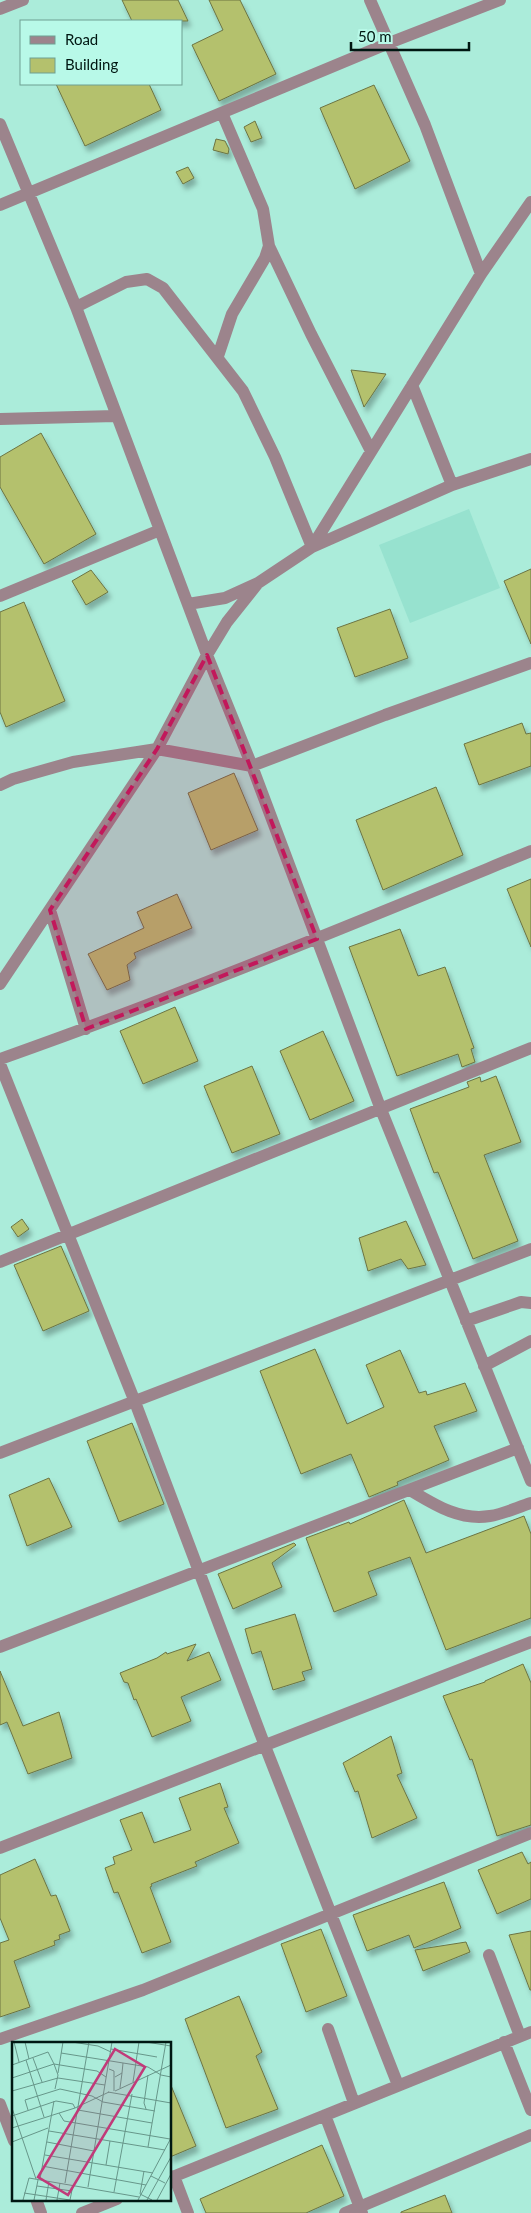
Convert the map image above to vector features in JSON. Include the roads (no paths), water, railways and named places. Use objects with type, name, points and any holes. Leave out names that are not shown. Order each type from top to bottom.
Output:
[{"type":"street","points":[[0,9],[23,0]]},
{"type":"street","points":[[370,0],[425,125],[482,274]]},
{"type":"street","points":[[0,205],[389,43],[500,0]]},
{"type":"street","points":[[222,113],[263,208],[269,246],[311,334],[371,451]]},
{"type":"street","points":[[0,124],[76,307],[206,655],[252,766],[380,1107],[530,1477]]},
{"type":"street","points":[[312,547],[482,274],[531,202]]},
{"type":"street","points":[[218,356],[232,314],[265,258],[269,246]]},
{"type":"street","points":[[76,307],[126,282],[147,279],[163,288],[218,356],[243,391],[275,457],[312,547]]},
{"type":"street","points":[[412,385],[452,485]]},
{"type":"street","points":[[0,419],[116,416]]},
{"type":"street","points":[[188,604],[225,598],[258,583],[312,547],[452,485],[531,459]]},
{"type":"street","points":[[0,596],[160,530]]},
{"type":"street","points":[[0,984],[157,750],[206,655],[227,622],[258,583]]},
{"type":"street","points":[[0,785],[13,779],[73,762],[157,750],[252,766],[385,715],[531,663]]},
{"type":"street","points":[[0,1059],[86,1029],[531,851]]},
{"type":"street","points":[[50,910],[86,1029]]},
{"type":"street","points":[[0,1262],[380,1107],[531,1048]]},
{"type":"street","points":[[0,1064],[135,1402],[265,1746],[398,2085]]},
{"type":"street","points":[[0,1453],[531,1249]]},
{"type":"street","points":[[466,1320],[521,1302],[531,1303]]},
{"type":"street","points":[[484,1366],[531,1341]]},
{"type":"street","points":[[0,1647],[518,1448]]},
{"type":"street","points":[[410,1490],[442,1509],[467,1517],[490,1516],[531,1502]]},
{"type":"street","points":[[0,1848],[531,1642]]},
{"type":"street","points":[[0,2038],[143,1990],[531,1833]]},
{"type":"street","points":[[188,2213],[172,2177],[525,2034],[489,1955]]},
{"type":"street","points":[[328,2029],[354,2103]]},
{"type":"street","points":[[504,2042],[531,2110]]},
{"type":"street","points":[[0,2104],[12,2136]]},
{"type":"street","points":[[325,2115],[361,2210]]},
{"type":"street","points":[[345,2213],[361,2210],[531,2135]]},
{"type":"street","points":[[36,2200],[41,2213]]},
{"type":"street","points":[[82,2213],[114,2200]]}]
